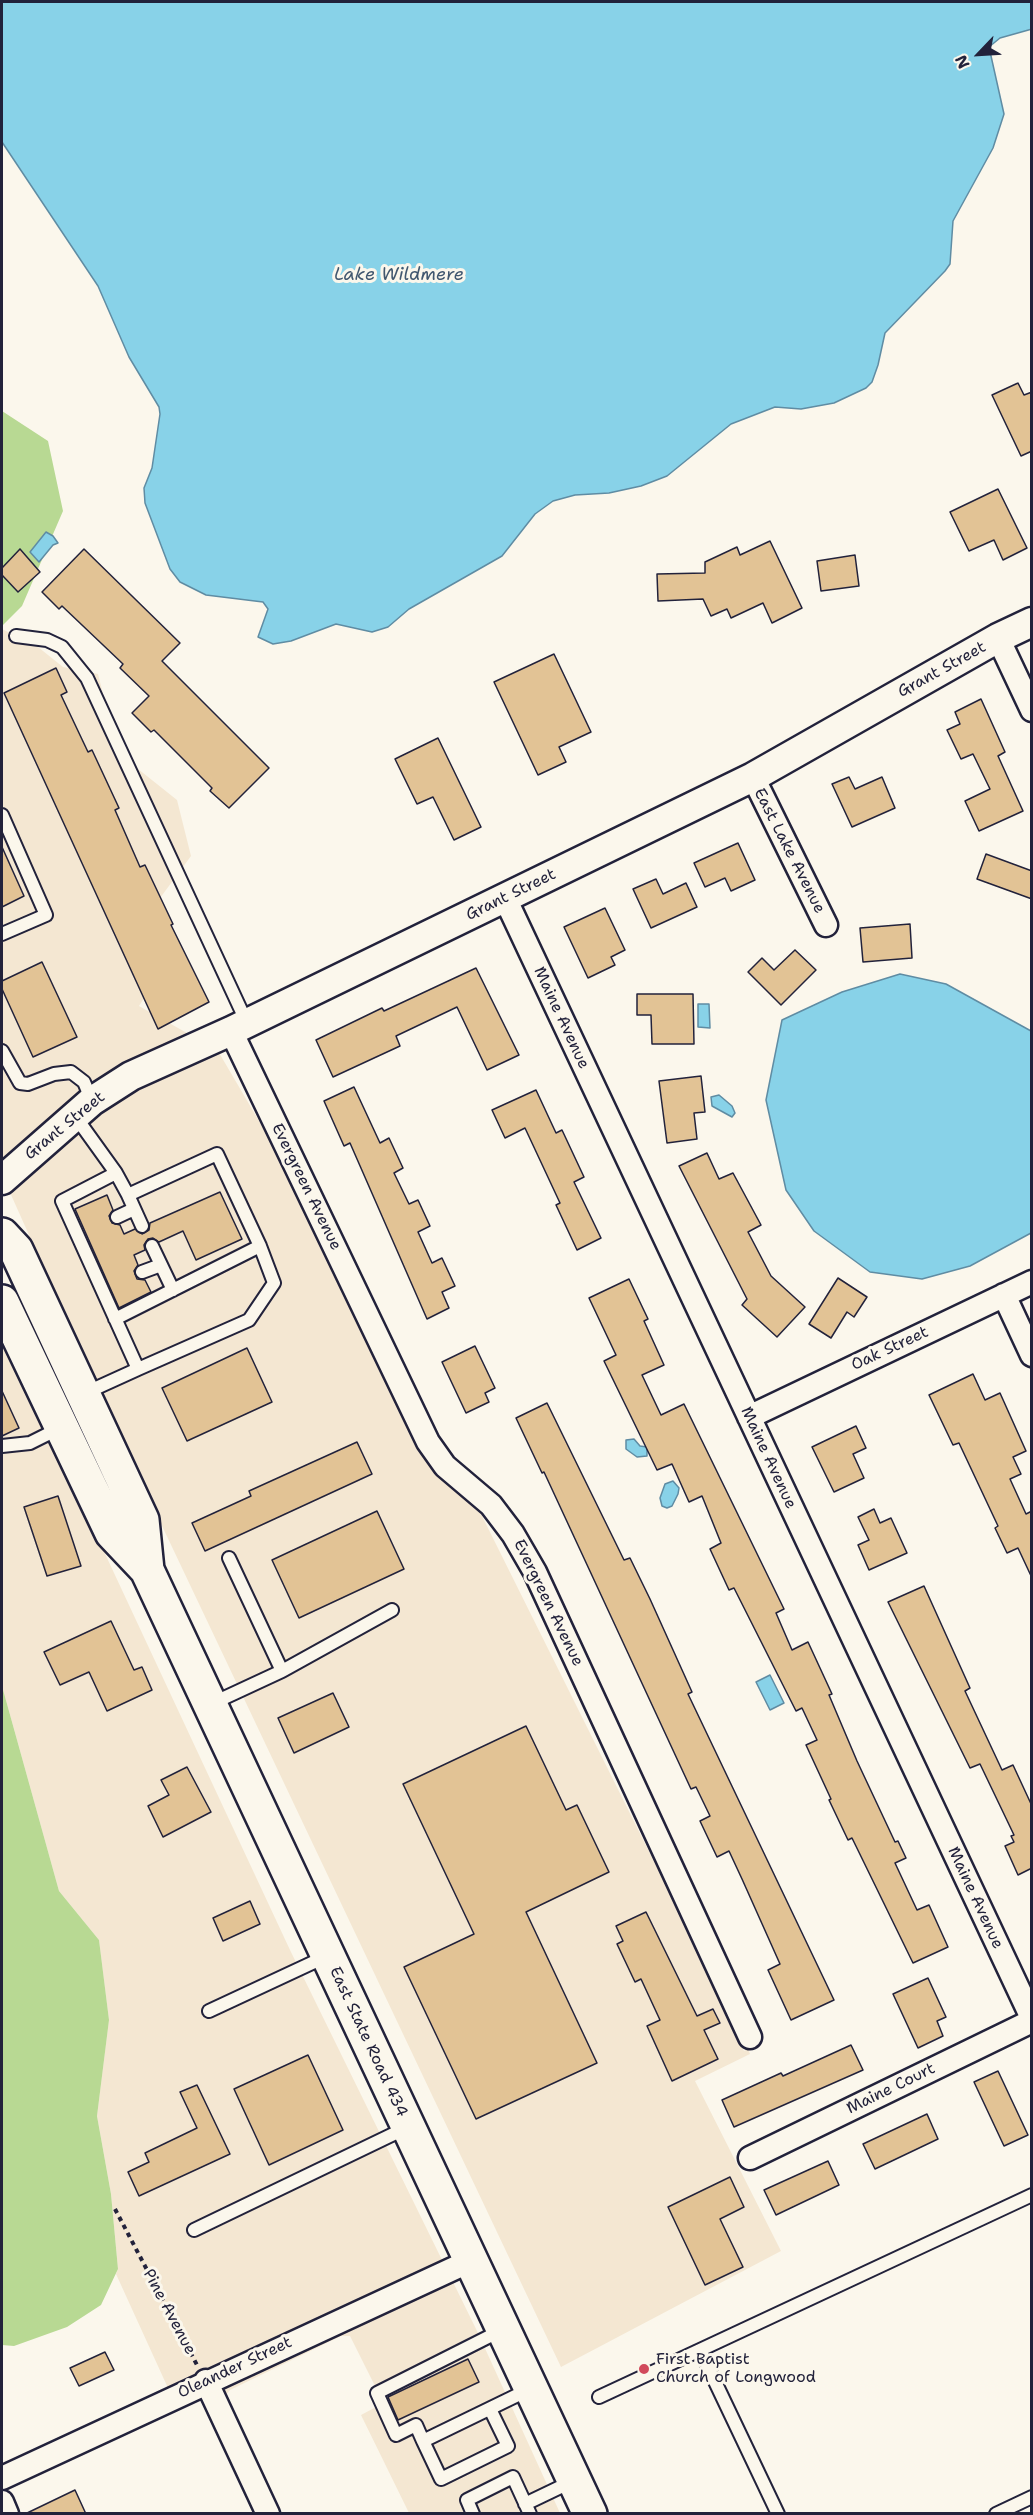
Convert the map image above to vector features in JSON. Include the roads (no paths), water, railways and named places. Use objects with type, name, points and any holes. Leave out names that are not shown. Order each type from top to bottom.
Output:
[{"type":"main road","points":[[2,1235],[16,1250],[142,1520],[147,1570]]},
{"type":"main road","points":[[2,1302],[112,1533],[147,1570]]},
{"type":"main road","name":"East State Road 434","points":[[147,1570],[590,2514]]},
{"type":"street","name":"Grant Street","points":[[2,1180],[83,1108],[131,1076],[239,1027],[753,777],[998,638],[1032,622]]},
{"type":"street","points":[[998,638],[1032,710]]},
{"type":"street","name":"East Lake Avenue","points":[[753,777],[826,925]]},
{"type":"street","name":"Maine Avenue","points":[[505,898],[1032,2020]]},
{"type":"street","name":"Evergreen Avenue","points":[[239,1027],[428,1442],[445,1466],[491,1505],[513,1534],[535,1572],[750,2037]]},
{"type":"street","name":"Oak Street","points":[[749,1417],[1032,1282]]},
{"type":"street","points":[[1004,1295],[1032,1355]]},
{"type":"street","name":"Maine Court","points":[[750,2158],[1032,2020]]},
{"type":"street","name":"Oleander Street","points":[[2,2478],[206,2381],[470,2261]]},
{"type":"street","points":[[206,2381],[268,2514]]},
{"type":"street","points":[[2,2502],[7,2514]]},
{"type":"lane","points":[[16,636],[47,640],[62,647],[87,678],[239,1027]]},
{"type":"lane","points":[[2,815],[46,915],[2,934]]},
{"type":"lane","points":[[2,1051],[20,1083],[28,1084],[54,1074],[71,1072],[84,1082],[83,1108],[142,1226]]},
{"type":"lane","points":[[84,1394],[249,1320],[274,1283],[260,1246],[217,1154],[128,1195]]},
{"type":"lane","points":[[116,1173],[62,1201],[80,1232],[138,1369]]},
{"type":"lane","points":[[117,1217],[134,1209]]},
{"type":"lane","points":[[152,1246],[173,1290]]},
{"type":"lane","points":[[115,1319],[260,1246]]},
{"type":"lane","points":[[142,1272],[161,1265]]},
{"type":"lane","points":[[2,1446],[30,1443],[61,1428]]},
{"type":"lane","points":[[229,1558],[282,1671]]},
{"type":"lane","points":[[210,1704],[282,1671],[392,1610]]},
{"type":"lane","points":[[209,2012],[328,1955]]},
{"type":"lane","points":[[194,2230],[408,2127]]},
{"type":"lane","points":[[599,2397],[1032,2195]]},
{"type":"lane","points":[[490,2409],[508,2446],[441,2479],[416,2426],[396,2434],[377,2393],[503,2330]]},
{"type":"lane","points":[[700,2350],[778,2514]]},
{"type":"lane","points":[[423,2441],[531,2389]]},
{"type":"lane","points":[[473,2514],[467,2500],[513,2477],[528,2509],[574,2480]]},
{"type":"lane","points":[[996,2514],[1032,2497]]},
{"type":"water","name":"Lake Wildmere","points":[[2,2],[1031,2],[1032,29],[1000,38],[989,47],[1004,114],[993,148],[953,221],[950,264],[885,333],[878,365],[872,382],[866,388],[834,403],[801,409],[775,407],[731,424],[667,476],[641,486],[609,493],[575,495],[553,501],[535,514],[502,556],[409,609],[388,627],[372,632],[336,624],[291,641],[273,644],[258,637],[268,609],[263,602],[206,595],[180,582],[170,569],[145,503],[144,488],[152,468],[159,407],[129,357],[98,286],[2,142]]},
{"type":"water","points":[[46,532],[58,543],[53,545],[39,562],[30,552]]},
{"type":"water","points":[[900,974],[946,984],[1031,1031],[1031,1233],[970,1266],[922,1279],[870,1272],[814,1231],[786,1190],[766,1100],[782,1020],[842,992]]},
{"type":"water","points":[[698,1004],[709,1004],[710,1028],[698,1027]]},
{"type":"water","points":[[719,1095],[732,1106],[735,1113],[732,1117],[712,1106],[711,1097]]},
{"type":"water","points":[[634,1439],[640,1446],[647,1447],[647,1456],[637,1457],[626,1449],[626,1440]]},
{"type":"water","points":[[673,1481],[679,1488],[678,1494],[672,1506],[667,1508],[662,1506],[660,1498],[665,1484]]},
{"type":"water","points":[[770,1675],[784,1703],[770,1710],[756,1682]]},
{"type":"place","name":"First Baptist Church of Longwood","points":[[644,2369]]}]
